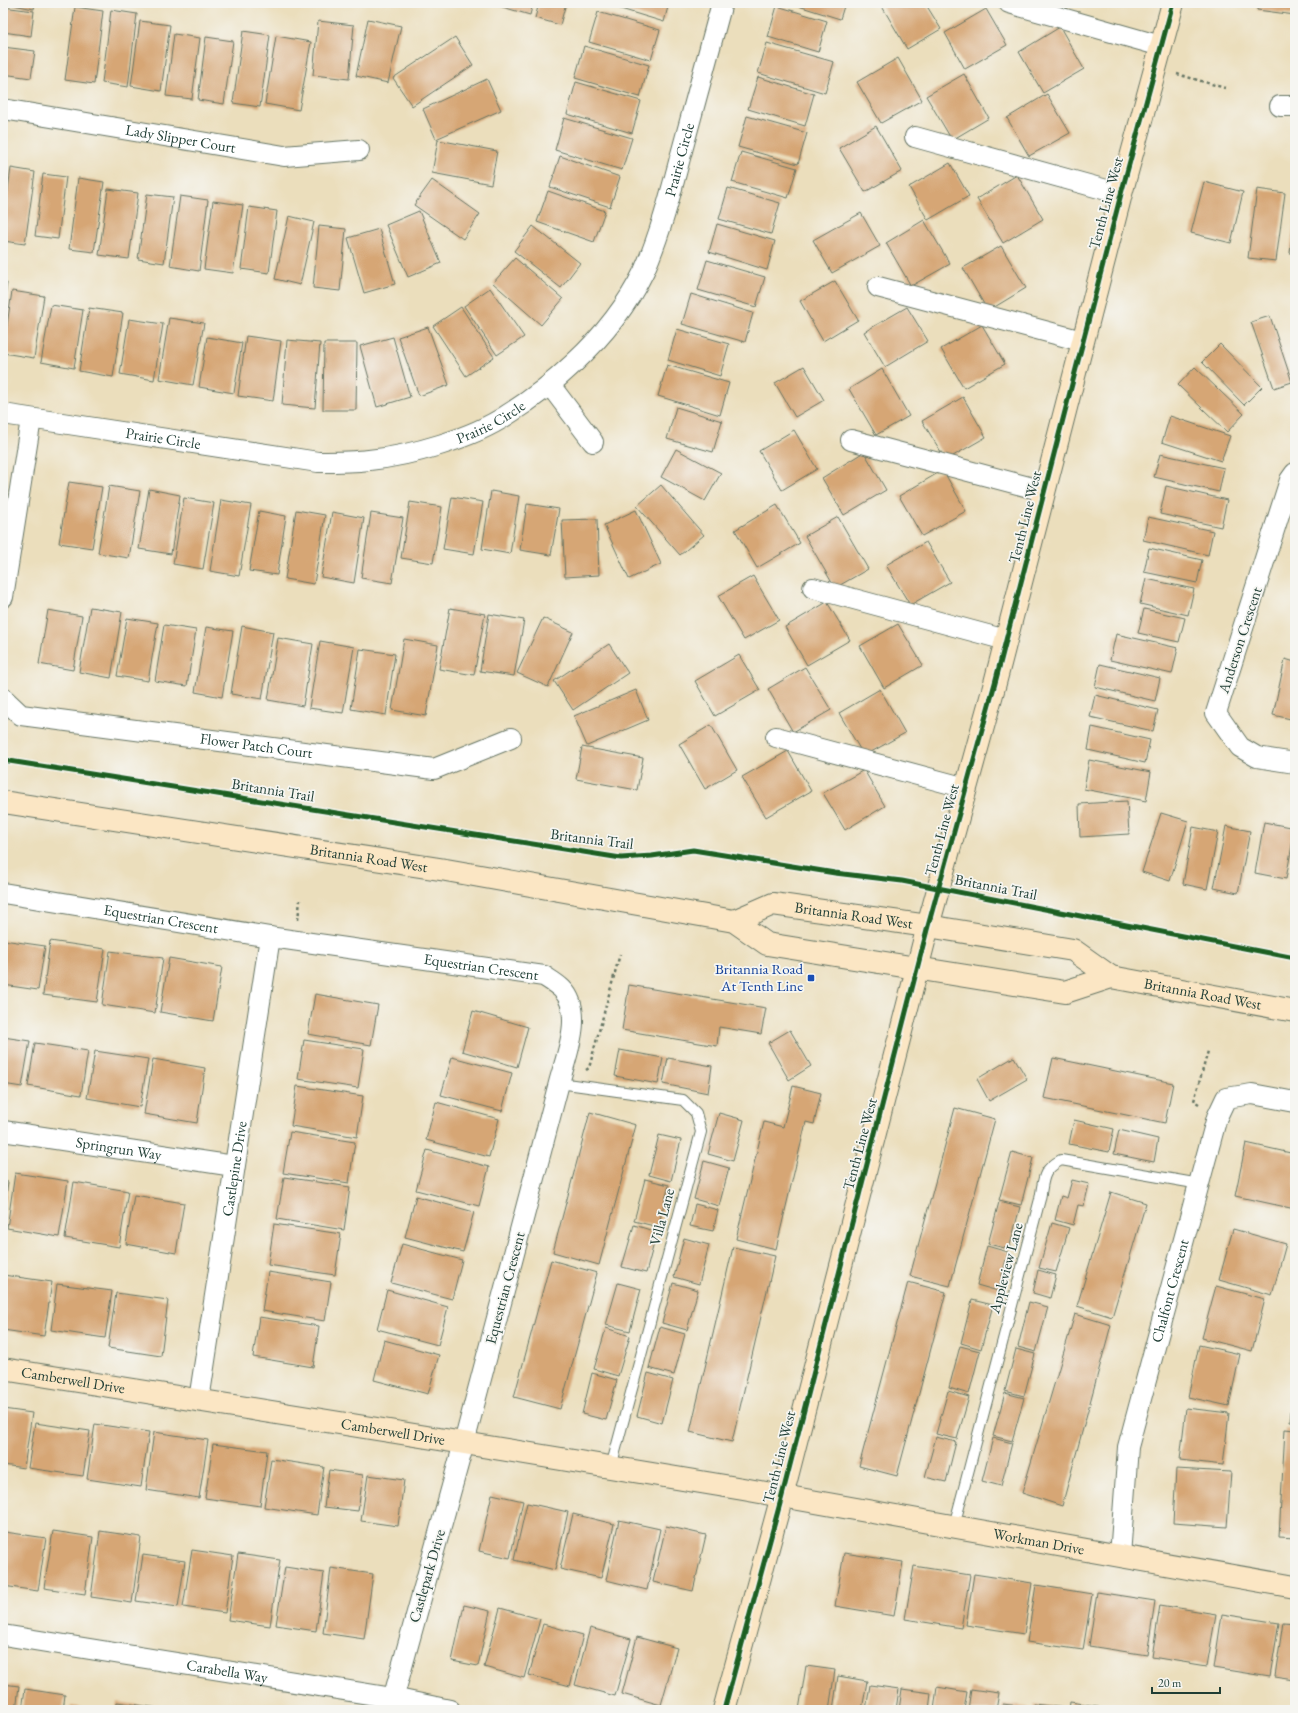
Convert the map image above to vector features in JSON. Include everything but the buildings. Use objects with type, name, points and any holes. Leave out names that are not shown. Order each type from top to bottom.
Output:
[{"type":"street","name":"Prairie Circle","points":[[3,414],[318,462],[370,460],[419,451],[445,444],[481,429],[506,416],[550,385],[591,347],[612,322],[643,272],[662,223],[722,3]]},
{"type":"street","points":[[1009,3],[1161,46]]},
{"type":"street","name":"Tenth Line West","points":[[724,1710],[782,1496],[928,926],[1006,640],[1082,341],[1173,3]]},
{"type":"street","name":"Lady Slipper Court","points":[[3,110],[284,156],[359,150]]},
{"type":"street","name":"Tenth Line West","points":[[915,137],[1121,194]]},
{"type":"street","points":[[878,287],[1082,341]]},
{"type":"street","points":[[550,385],[593,442]]},
{"type":"street","points":[[3,597],[31,419]]},
{"type":"street","name":"Tenth Line West","points":[[851,440],[1044,491]]},
{"type":"street","name":"Anderson Crescent","points":[[1295,473],[1290,480],[1216,713],[1240,747],[1257,757],[1295,763]]},
{"type":"street","points":[[813,588],[1006,640]]},
{"type":"street","name":"Flower Patch Court","points":[[3,698],[21,715],[434,769],[511,738]]},
{"type":"street","name":"Tenth Line West","points":[[776,737],[966,788]]},
{"type":"street","name":"Britannia Road West","points":[[3,802],[438,869],[734,921],[767,944],[918,969],[1065,992],[1111,976]]},
{"type":"street","name":"Equestrian Crescent","points":[[3,893],[270,937],[544,976],[563,989],[571,1003],[574,1025],[464,1442]]},
{"type":"street","name":"Britannia Road West","points":[[734,921],[773,904],[928,926],[1073,950],[1111,976],[1295,1011]]},
{"type":"street","name":"Castlepine Drive","points":[[199,1400],[270,937]]},
{"type":"street","name":"Chalfont Crescent","points":[[1120,1556],[1128,1447],[1217,1117],[1226,1098],[1252,1094],[1295,1102]]},
{"type":"street","name":"Springrun Way","points":[[3,1131],[234,1166]]},
{"type":"street","name":"Camberwell Drive","points":[[3,1370],[464,1442],[782,1496]]},
{"type":"street","name":"Castlepark Drive","points":[[392,1704],[464,1442]]},
{"type":"street","name":"Workman Drive","points":[[782,1496],[1295,1588]]},
{"type":"street","name":"Carabella Way","points":[[3,1635],[392,1704],[450,1710]]},
{"type":"lane","name":"Villa Lane","points":[[559,1083],[682,1100],[696,1113],[700,1132],[611,1466]]},
{"type":"lane","name":"Appleview Lane","points":[[954,1526],[1040,1199],[1045,1173],[1052,1165],[1061,1160],[1200,1184]]},
{"type":"path","points":[[1176,74],[1225,88]]},
{"type":"path","points":[[559,1083],[589,1068],[620,954]]},
{"type":"path","points":[[1208,1051],[1194,1100],[1217,1117]]},
{"type":"cycle path","points":[[724,1710],[782,1496],[928,926],[995,683],[1121,194],[1173,3]]},
{"type":"cycle path","name":"Britannia Trail","points":[[3,760],[621,858],[652,856],[693,850],[835,873],[902,881],[1295,958]]},
{"type":"place","name":"Britannia Road At Tenth Line","points":[[811,978]]}]
